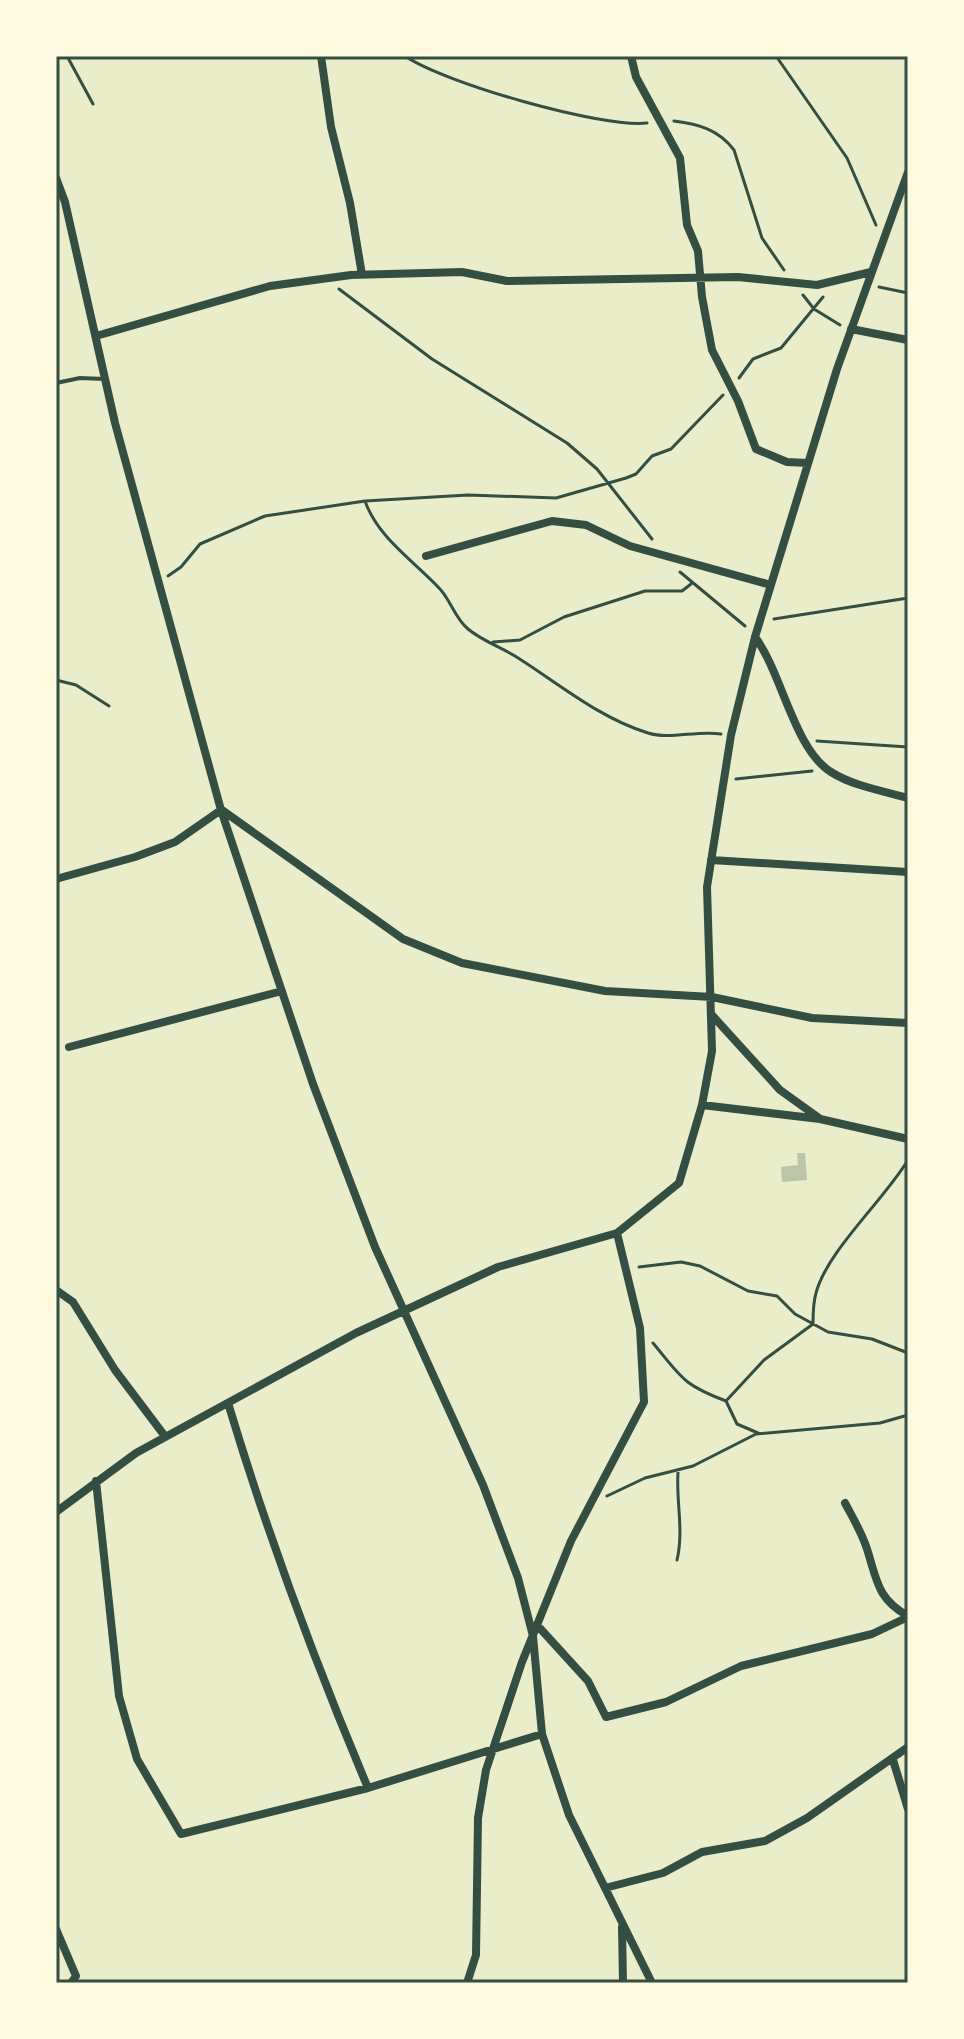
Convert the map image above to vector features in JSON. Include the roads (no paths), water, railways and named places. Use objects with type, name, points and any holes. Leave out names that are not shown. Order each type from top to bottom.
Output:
[{"type":"street","points":[[321,56],[331,127],[350,203],[362,275]]},
{"type":"street","points":[[631,56],[636,77],[680,158],[687,225],[698,251],[712,350],[738,401],[745,428],[756,449],[787,462],[808,463]]},
{"type":"street","points":[[56,1512],[164,1435],[403,1308],[498,1267],[617,1233],[679,1183],[702,1105],[712,1051],[707,911],[711,860],[731,735],[755,637],[808,463],[851,329],[908,172]]},
{"type":"street","points":[[56,178],[65,202],[105,379],[158,584],[221,810],[282,991],[375,1247],[483,1485],[518,1578],[533,1636],[542,1734],[569,1815],[652,1983]]},
{"type":"street","points":[[96,336],[270,286],[362,275],[462,272],[507,281],[738,277],[817,285],[871,272]]},
{"type":"street","points":[[851,329],[908,340]]},
{"type":"street","points":[[426,556],[552,521],[586,525],[630,546],[771,585]]},
{"type":"street","points":[[755,637],[774,669],[806,740],[829,771],[908,798]]},
{"type":"street","points":[[56,879],[135,857],[175,842],[221,810]]},
{"type":"street","points":[[221,810],[403,939],[434,953],[529,979],[605,991],[712,997],[812,1018],[908,1023]]},
{"type":"street","points":[[711,860],[908,872]]},
{"type":"street","points":[[69,1047],[282,991]]},
{"type":"street","points":[[711,1014],[780,1090],[820,1119]]},
{"type":"street","points":[[702,1105],[820,1119],[908,1139]]},
{"type":"street","points":[[467,1983],[476,1955],[480,1792],[533,1636],[571,1541],[644,1402],[640,1328],[617,1233]]},
{"type":"street","points":[[56,1290],[73,1302],[115,1370],[164,1435]]},
{"type":"street","points":[[228,1403],[268,1537],[302,1632],[368,1788]]},
{"type":"street","points":[[96,1481],[119,1696],[137,1759],[181,1834],[368,1788],[542,1734]]},
{"type":"street","points":[[845,1503],[866,1547],[876,1582],[891,1607],[908,1616]]},
{"type":"street","points":[[537,1625],[588,1681],[606,1717],[666,1702],[741,1666],[872,1634],[908,1616]]},
{"type":"street","points":[[605,1888],[663,1873],[702,1852],[765,1841],[807,1818],[908,1747]]},
{"type":"street","points":[[893,1760],[899,1789],[908,1809]]},
{"type":"street","points":[[622,1923],[623,1983]]},
{"type":"street","points":[[56,1929],[74,1966],[76,1976],[71,1983]]},
{"type":"lane","points":[[56,383],[80,378],[105,379]]}]
